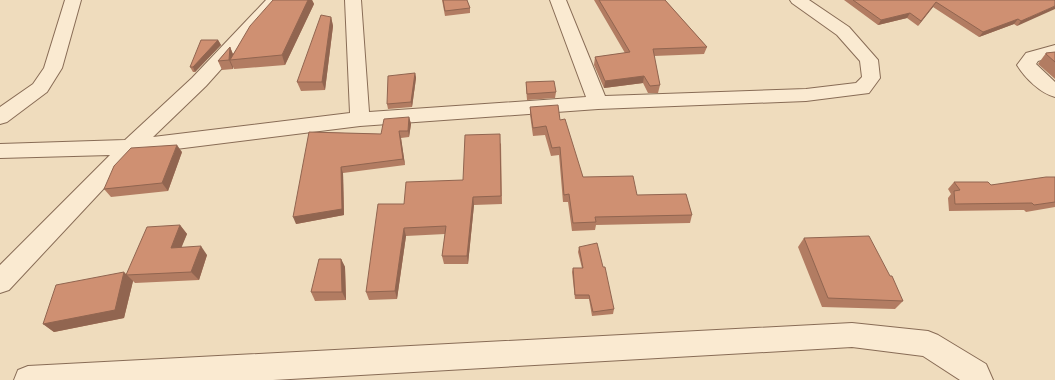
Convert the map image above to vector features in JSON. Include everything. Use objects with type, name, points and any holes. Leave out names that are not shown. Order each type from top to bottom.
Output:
[{"type":"street","points":[[0,117],[40,88],[53,68],[73,0]]},
{"type":"street","points":[[0,282],[130,147],[200,82],[275,0]]},
{"type":"street","points":[[353,0],[360,119]]},
{"type":"street","points":[[558,0],[598,103]]},
{"type":"street","points":[[0,151],[130,147],[360,119],[598,103],[798,95],[862,89],[871,78],[868,60],[843,31],[798,0]]},
{"type":"street","points":[[1055,50],[1032,57],[1026,65],[1043,82],[1055,91]]},
{"type":"street","points":[[28,380],[143,377],[852,335],[928,344],[976,374],[979,380]]},
{"type":"building","points":[[273,0],[308,0],[282,55],[230,60],[250,26]]},
{"type":"building","points":[[443,0],[467,0],[470,8],[445,11]]},
{"type":"building","points":[[599,0],[665,0],[707,47],[653,49],[660,85],[650,86],[644,76],[605,81],[595,57],[630,52]]},
{"type":"building","points":[[853,0],[1055,0],[1055,6],[1021,21],[1018,19],[983,32],[936,2],[921,21],[910,13],[881,20]]},
{"type":"building","points":[[321,15],[331,17],[322,82],[297,82]]},
{"type":"building","points":[[201,40],[218,40],[193,67],[190,67]]},
{"type":"building","points":[[230,47],[229,60],[218,61]]},
{"type":"building","points":[[1055,52],[1055,62],[1046,53]]},
{"type":"building","points":[[415,73],[411,102],[387,104],[388,76]]},
{"type":"building","points":[[554,81],[556,92],[527,94],[526,82]]},
{"type":"building","points":[[558,105],[560,120],[565,119],[583,177],[633,176],[637,195],[686,194],[692,215],[595,217],[596,222],[573,223],[569,194],[564,195],[560,147],[552,148],[546,126],[533,128],[530,107]]},
{"type":"building","points":[[409,117],[408,131],[399,131],[403,159],[341,167],[342,209],[293,217],[309,132],[381,134],[384,119]]},
{"type":"building","points":[[500,134],[501,196],[473,197],[467,256],[442,256],[446,226],[404,228],[395,291],[366,292],[378,204],[404,204],[406,182],[463,180],[465,135]]},
{"type":"building","points":[[177,145],[162,183],[104,189],[114,166],[131,148]]},
{"type":"building","points":[[1055,177],[1055,202],[1034,205],[1032,203],[955,204],[954,191],[960,190],[954,182],[988,182],[991,185]]},
{"type":"building","points":[[180,225],[171,248],[201,246],[191,272],[126,275],[147,227]]},
{"type":"building","points":[[869,236],[890,276],[892,276],[903,301],[828,298],[804,238]]},
{"type":"building","points":[[597,243],[603,267],[605,267],[614,309],[593,312],[589,295],[575,295],[573,268],[583,268],[579,247]]},
{"type":"building","points":[[319,259],[341,259],[342,292],[311,292]]},
{"type":"building","points":[[124,272],[115,310],[43,324],[56,285]]}]
